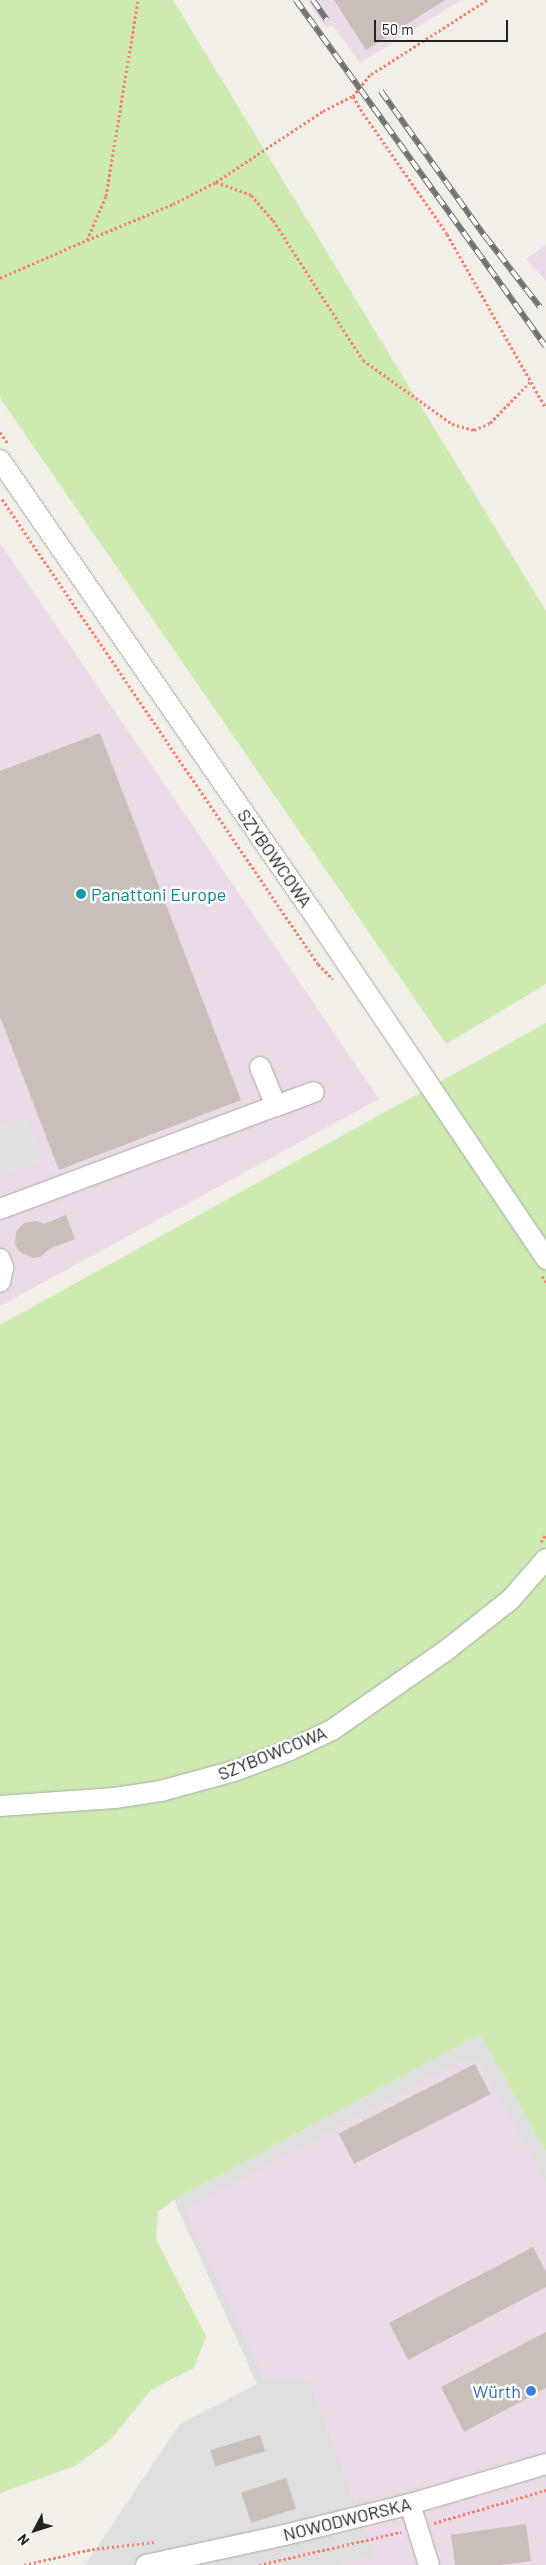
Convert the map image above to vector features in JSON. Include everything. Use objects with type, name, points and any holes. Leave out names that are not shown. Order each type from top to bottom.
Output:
[{"type":"street","name":"SZYBOWCOWA","points":[[0,460],[315,916],[546,1259]]},
{"type":"street","points":[[260,1067],[276,1106]]},
{"type":"street","points":[[0,1209],[314,1092]]},
{"type":"street","points":[[0,1259],[3,1267],[0,1282]]},
{"type":"street","name":"SZYBOWCOWA","points":[[0,1806],[115,1798],[161,1791],[237,1770],[290,1750],[332,1730],[483,1624],[511,1599],[541,1554]]},
{"type":"street","name":"NOWODWORSKA","points":[[146,2565],[285,2535],[410,2504],[546,2464]]},
{"type":"street","points":[[410,2504],[428,2565]]},
{"type":"path","points":[[87,240],[106,196],[138,0]]},
{"type":"path","points":[[0,278],[173,204],[216,182],[323,111],[353,96],[370,75],[487,0]]},
{"type":"path","points":[[353,96],[447,234],[546,408]]},
{"type":"path","points":[[216,182],[251,195],[273,220],[363,360],[452,424],[474,430],[490,423],[531,381]]},
{"type":"path","points":[[541,1554],[546,1534]]},
{"type":"path","points":[[24,2565],[92,2549],[158,2542]]},
{"type":"shaded area","points":[[307,0],[461,0],[360,63],[333,25],[326,28]]},
{"type":"shaded area","points":[[546,245],[546,281],[526,259]]},
{"type":"shaded area","points":[[0,543],[379,1099],[0,1306]]},
{"type":"shaded area","points":[[26,1116],[43,1161],[0,1178],[0,1126]]},
{"type":"shaded area","points":[[480,2034],[546,2151],[546,2565],[85,2565],[180,2424],[257,2384],[174,2200]]},
{"type":"shaded area","points":[[477,2058],[546,2182],[546,2565],[338,2565],[375,2556],[309,2382],[264,2378],[184,2210],[456,2064]]},
{"type":"green space","points":[[0,0],[173,0],[546,611],[546,984],[446,1044],[0,398]]},
{"type":"green space","points":[[546,1023],[546,2151],[480,2034],[174,2200],[158,2212],[156,2239],[206,2336],[194,2368],[151,2390],[110,2440],[75,2466],[0,2493],[0,1325]]},
{"type":"building","points":[[334,0],[445,0],[366,50]]},
{"type":"building","name":"Panattoni Europe","points":[[100,733],[241,1100],[59,1170],[0,1017],[0,771]]},
{"type":"building","points":[[66,1215],[75,1239],[49,1249],[40,1257],[34,1258],[18,1250],[15,1244],[16,1232],[24,1223],[36,1221],[44,1224]]},
{"type":"building","points":[[475,2064],[490,2094],[354,2164],[339,2133]]},
{"type":"building","points":[[533,2247],[546,2272],[546,2287],[408,2360],[389,2323]]},
{"type":"building","points":[[546,2332],[546,2388],[464,2432],[441,2387]]},
{"type":"building","points":[[260,2435],[265,2451],[215,2466],[210,2450]]},
{"type":"building","points":[[286,2478],[296,2508],[251,2523],[241,2493]]},
{"type":"building","points":[[526,2524],[531,2561],[499,2565],[455,2565],[451,2535]]},
{"type":"railway","points":[[296,0],[546,346]]},
{"type":"railway","points":[[313,0],[327,20]]},
{"type":"railway","points":[[381,91],[485,236],[540,307]]},
{"type":"place","name":"Panattoni Europe","points":[[81,894]]},
{"type":"place","name":"Würth","points":[[531,2391]]}]
